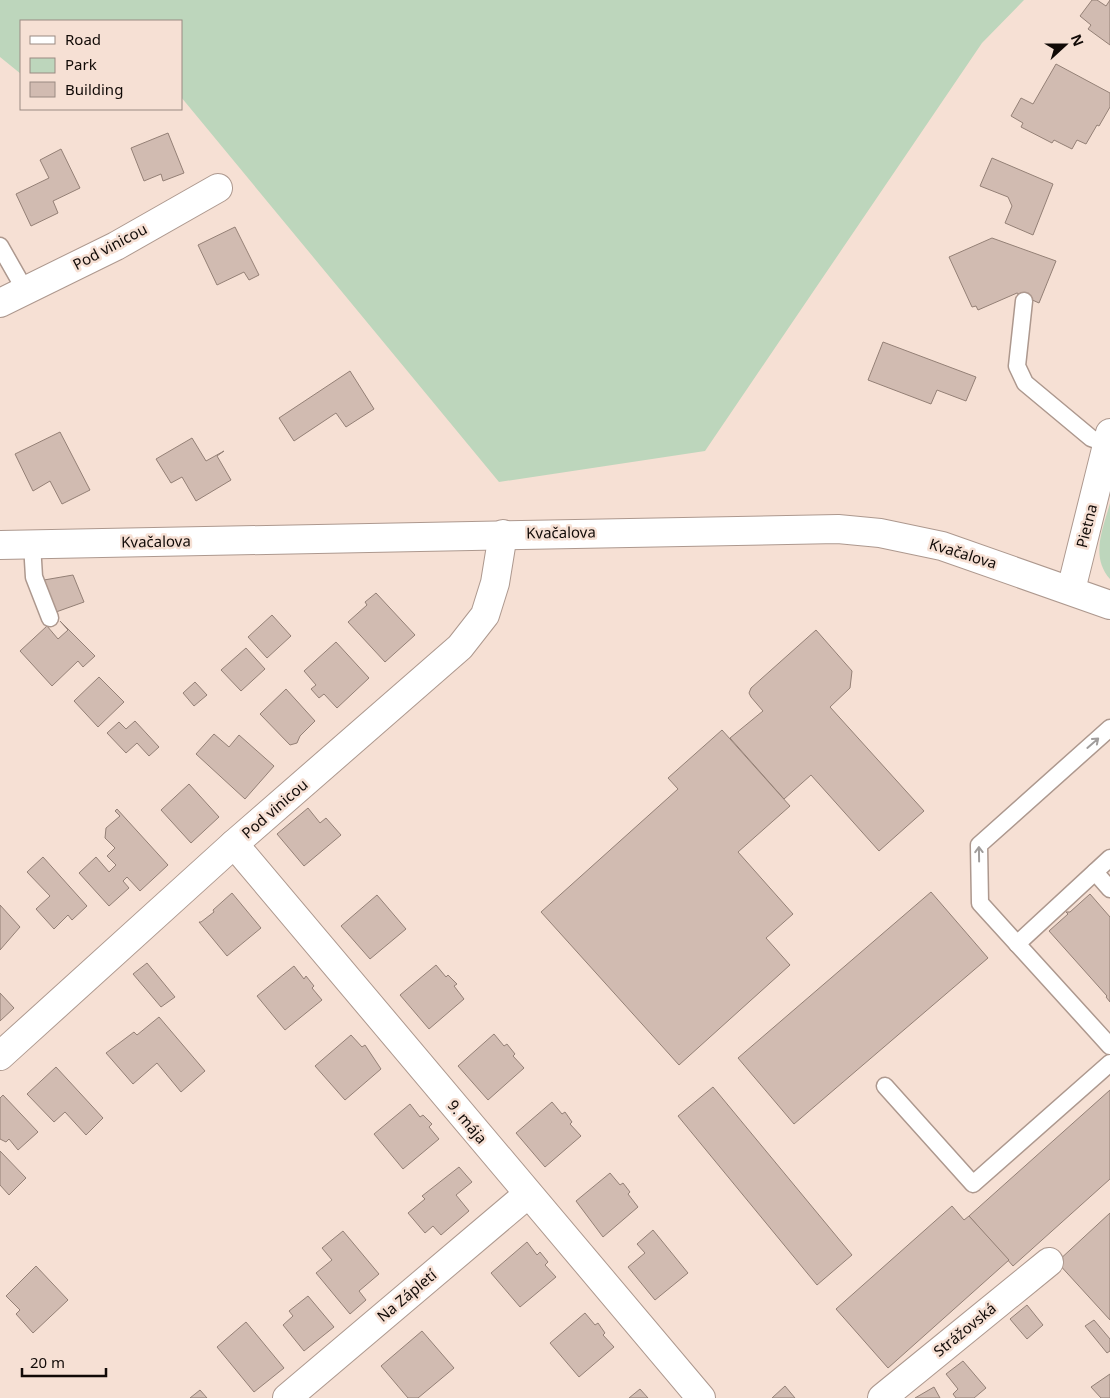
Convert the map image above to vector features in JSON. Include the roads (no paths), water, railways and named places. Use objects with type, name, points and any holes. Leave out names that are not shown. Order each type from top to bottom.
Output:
[{"type":"street","name":"Pod vinicou","points":[[0,302],[116,246],[218,188]]},
{"type":"street","name":"Pietna","points":[[1071,590],[1109,439]]},
{"type":"street","name":"Kvačalova","points":[[0,545],[838,529],[880,533],[942,546],[1110,604]]},
{"type":"street","name":"Pod vinicou","points":[[0,1056],[234,844],[460,647],[485,615],[492,597],[503,534]]},
{"type":"street","name":"9. mája","points":[[234,844],[701,1398]]},
{"type":"street","name":"Na Zápletí","points":[[287,1398],[528,1194]]},
{"type":"street","name":"Strážovská","points":[[882,1398],[1049,1262]]},
{"type":"lane","points":[[0,246],[25,290]]},
{"type":"lane","points":[[1024,301],[1017,366],[1025,383],[1091,438],[1109,439]]},
{"type":"lane","points":[[32,544],[34,577],[50,618]]},
{"type":"lane","points":[[1110,728],[979,844],[980,903],[1110,1046]]},
{"type":"lane","points":[[1017,944],[1110,858]]},
{"type":"lane","points":[[1095,872],[1110,888]]},
{"type":"lane","points":[[885,1086],[973,1184],[1110,1063]]}]
